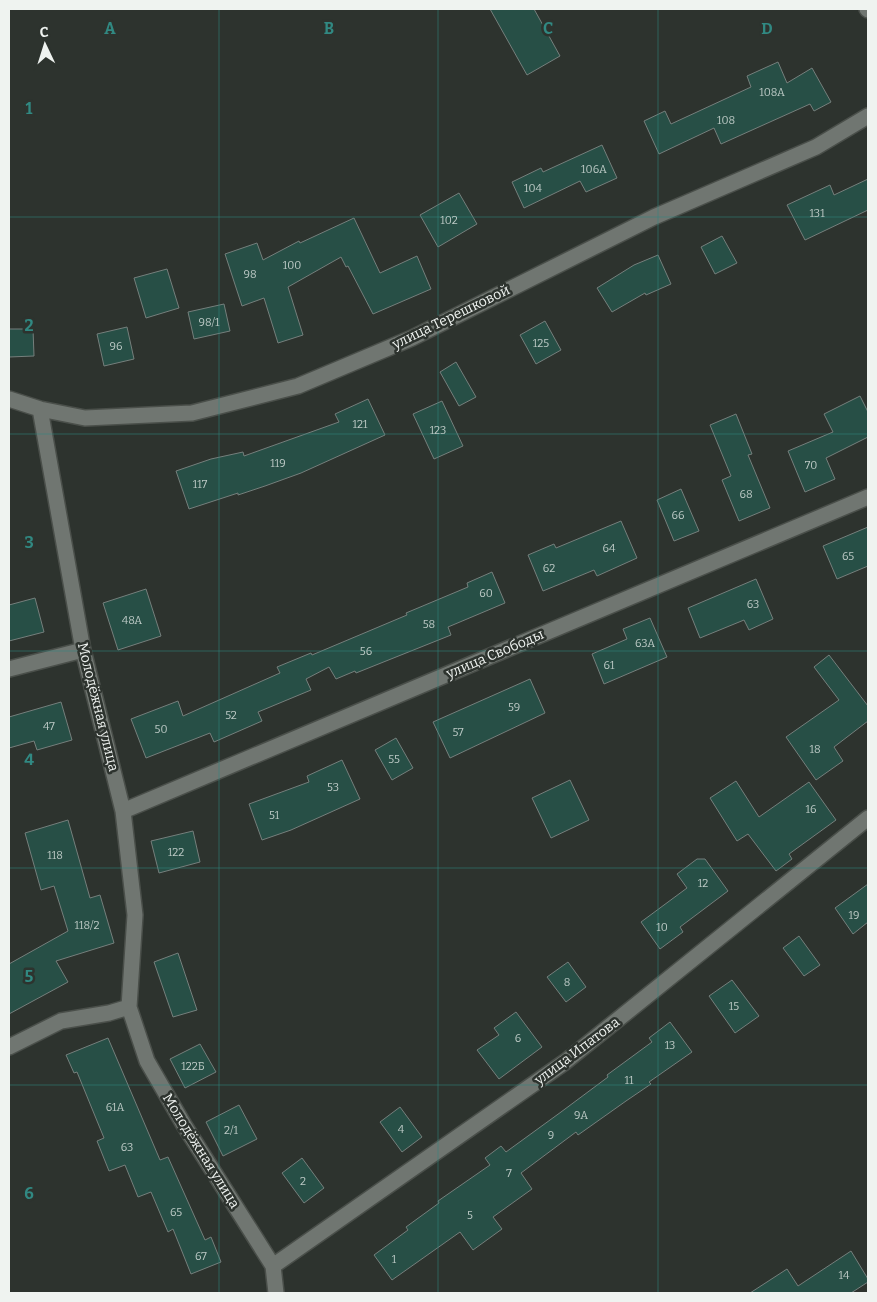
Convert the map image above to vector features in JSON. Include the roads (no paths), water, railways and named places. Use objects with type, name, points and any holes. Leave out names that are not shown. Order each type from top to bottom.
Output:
[{"type":"street","name":"улица Терешковой","points":[[9,399],[40,409],[85,418],[192,413],[298,386],[412,338],[654,217],[816,147],[868,116]]},
{"type":"street","name":"Молодёжная улица","points":[[40,409],[83,650],[123,811],[135,916],[129,1006],[147,1061],[184,1125],[273,1266],[276,1293]]},
{"type":"street","name":"улица Свободы","points":[[123,811],[868,497]]},
{"type":"street","points":[[9,669],[83,650]]},
{"type":"street","name":"улица Ипатова","points":[[273,1266],[565,1062],[868,818]]},
{"type":"street","points":[[9,1047],[61,1021],[109,1012],[129,1006]]}]
